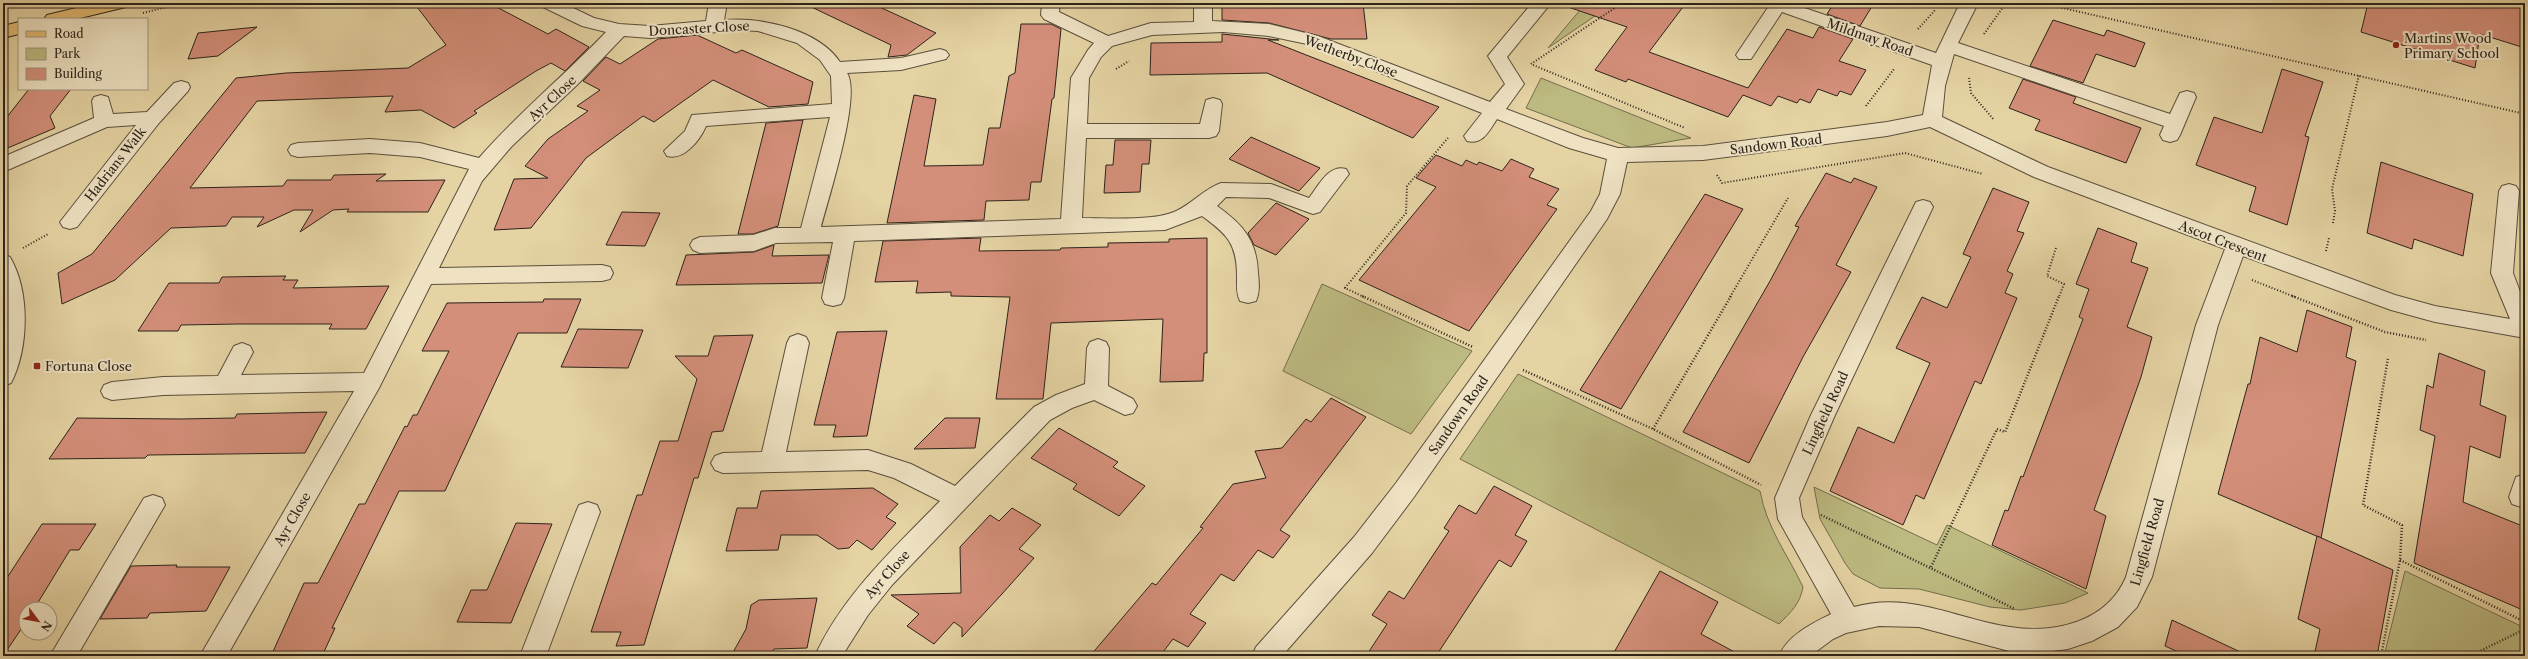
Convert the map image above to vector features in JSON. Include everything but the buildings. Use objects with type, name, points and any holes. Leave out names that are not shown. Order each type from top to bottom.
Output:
[{"type":"main road","points":[[57,18],[120,3]]},
{"type":"main road","points":[[3,32],[18,28]]},
{"type":"street","name":"Doncaster Close","points":[[549,3],[588,22],[619,30],[670,31],[714,26],[759,26],[788,33],[817,47],[827,56],[834,68],[842,88],[841,110],[809,236]]},
{"type":"street","points":[[714,26],[718,3]]},
{"type":"street","points":[[1051,3],[1050,15],[1106,42],[1094,54],[1080,78],[1078,131],[1071,225]]},
{"type":"street","points":[[1203,3],[1203,26]]},
{"type":"street","points":[[1474,136],[1515,84],[1498,56],[1542,3]]},
{"type":"street","points":[[1932,120],[1934,86],[1943,53],[1969,3]]},
{"type":"street","name":"Mildmay Road","points":[[1745,55],[1778,5],[1903,49],[1943,53]]},
{"type":"street","name":"Wetherby Close","points":[[1106,42],[1152,29],[1223,26],[1269,30],[1312,40],[1494,110]]},
{"type":"street","name":"Ayr Close","points":[[213,656],[371,382],[474,177],[505,141],[571,80],[619,30]]},
{"type":"street","points":[[1943,53],[1971,53],[2172,129],[2187,97]]},
{"type":"street","points":[[834,68],[901,64],[940,55]]},
{"type":"street","points":[[152,118],[181,87]]},
{"type":"street","points":[[100,101],[104,121]]},
{"type":"street","points":[[1078,131],[1208,131],[1213,104]]},
{"type":"street","points":[[674,151],[693,134],[699,120],[841,110]]},
{"type":"street","name":"Sandown Road","points":[[1494,110],[1576,143],[1618,155],[1703,153],[1887,130],[1932,120]]},
{"type":"street","name":"Hadrians Walk","points":[[3,165],[104,121],[152,118]]},
{"type":"street","name":"Hadrians Walk","points":[[70,222],[152,118]]},
{"type":"street","name":"Ascot Crescent","points":[[1932,120],[2041,172],[2236,247],[2391,302],[2434,314],[2525,329]]},
{"type":"street","points":[[298,150],[370,146],[420,150],[484,166]]},
{"type":"street","name":"Sandown Road","points":[[1265,656],[1363,545],[1498,359],[1600,214],[1610,194],[1618,155]]},
{"type":"street","points":[[700,245],[754,243],[775,236],[845,235],[980,228],[1165,223],[1181,219],[1204,207],[1221,190],[1271,191],[1313,207],[1339,174]]},
{"type":"street","name":"Ascot Crescent","points":[[2509,191],[2502,273],[2512,301],[2525,329]]},
{"type":"street","points":[[1204,207],[1232,226],[1240,234],[1248,266],[1248,295]]},
{"type":"street","name":"Lingfield Road","points":[[1847,618],[1790,519],[1787,498],[1823,415],[1924,207]]},
{"type":"street","points":[[833,298],[845,235]]},
{"type":"street","name":"Lingfield Road","points":[[1792,656],[1805,642],[1824,629],[1847,618],[1894,615],[1916,616],[1938,620],[2011,639],[2060,648],[2073,636],[2102,622],[2119,611],[2140,577],[2207,325],[2236,247]]},
{"type":"street","points":[[3,377],[13,334],[8,293],[10,257]]},
{"type":"street","points":[[423,276],[602,273]]},
{"type":"street","points":[[772,461],[798,343]]},
{"type":"street","points":[[1098,348],[1096,390],[1125,406]]},
{"type":"street","points":[[225,385],[242,352]]},
{"type":"street","points":[[112,391],[163,386],[371,382]]},
{"type":"street","name":"Ayr Close","points":[[828,656],[842,630],[858,606],[956,499],[1047,408],[1066,399],[1096,390]]},
{"type":"street","points":[[723,463],[852,459],[887,464],[908,472],[956,499]]},
{"type":"street","points":[[63,656],[153,505]]},
{"type":"street","points":[[533,656],[544,622],[588,512]]},
{"type":"path","points":[[139,14],[183,3]]},
{"type":"path","points":[[1515,84],[1530,64],[1622,3]]},
{"type":"path","points":[[1996,122],[1990,118],[1971,93],[1967,64],[1971,53],[2006,3]]},
{"type":"path","points":[[2041,3],[2525,114]]},
{"type":"path","points":[[2300,3],[2305,5]]},
{"type":"path","points":[[1864,108],[1888,79],[1911,36],[1937,9]]},
{"type":"path","points":[[1114,71],[1132,59]]},
{"type":"path","points":[[1530,64],[1691,130],[1703,153],[1722,183],[1906,153],[1969,168],[1984,175]]},
{"type":"path","points":[[2333,223],[2335,211],[2332,189],[2359,75]]},
{"type":"path","points":[[1474,136],[1452,133],[1407,186],[1406,213],[1346,288],[1498,359]]},
{"type":"path","points":[[1653,429],[1788,198]]},
{"type":"path","points":[[10,257],[70,222]]},
{"type":"path","points":[[1931,568],[1997,429],[2005,432],[2064,284],[2047,276],[2056,248]]},
{"type":"path","points":[[2227,270],[2385,332],[2432,341]]},
{"type":"path","points":[[2380,656],[2400,560],[2402,525],[2363,505],[2388,358]]},
{"type":"path","points":[[2400,560],[2525,622]]},
{"type":"path","points":[[2470,656],[2525,629]]},
{"type":"path","points":[[2104,656],[2110,654],[2114,656]]},
{"type":"green space","points":[[1586,3],[1614,3],[1548,48]]},
{"type":"green space","points":[[1541,78],[1691,138],[1632,148],[1526,108]]},
{"type":"green space","points":[[1322,284],[1472,351],[1411,434],[1283,371]]},
{"type":"green space","points":[[1518,374],[1760,491],[1763,505],[1772,529],[1803,587],[1800,598],[1791,612],[1779,624],[1460,459]]},
{"type":"green space","points":[[1814,487],[1937,545],[1947,525],[2088,593],[2065,603],[2021,610],[1990,607],[1919,589],[1880,588],[1853,574],[1845,563],[1820,519]]},
{"type":"green space","points":[[2405,571],[2525,628],[2525,656],[2384,656]]},
{"type":"place","name":"Martins Wood Primary School","points":[[2396,45]]},
{"type":"place","name":"Fortuna Close","points":[[37,366]]}]
